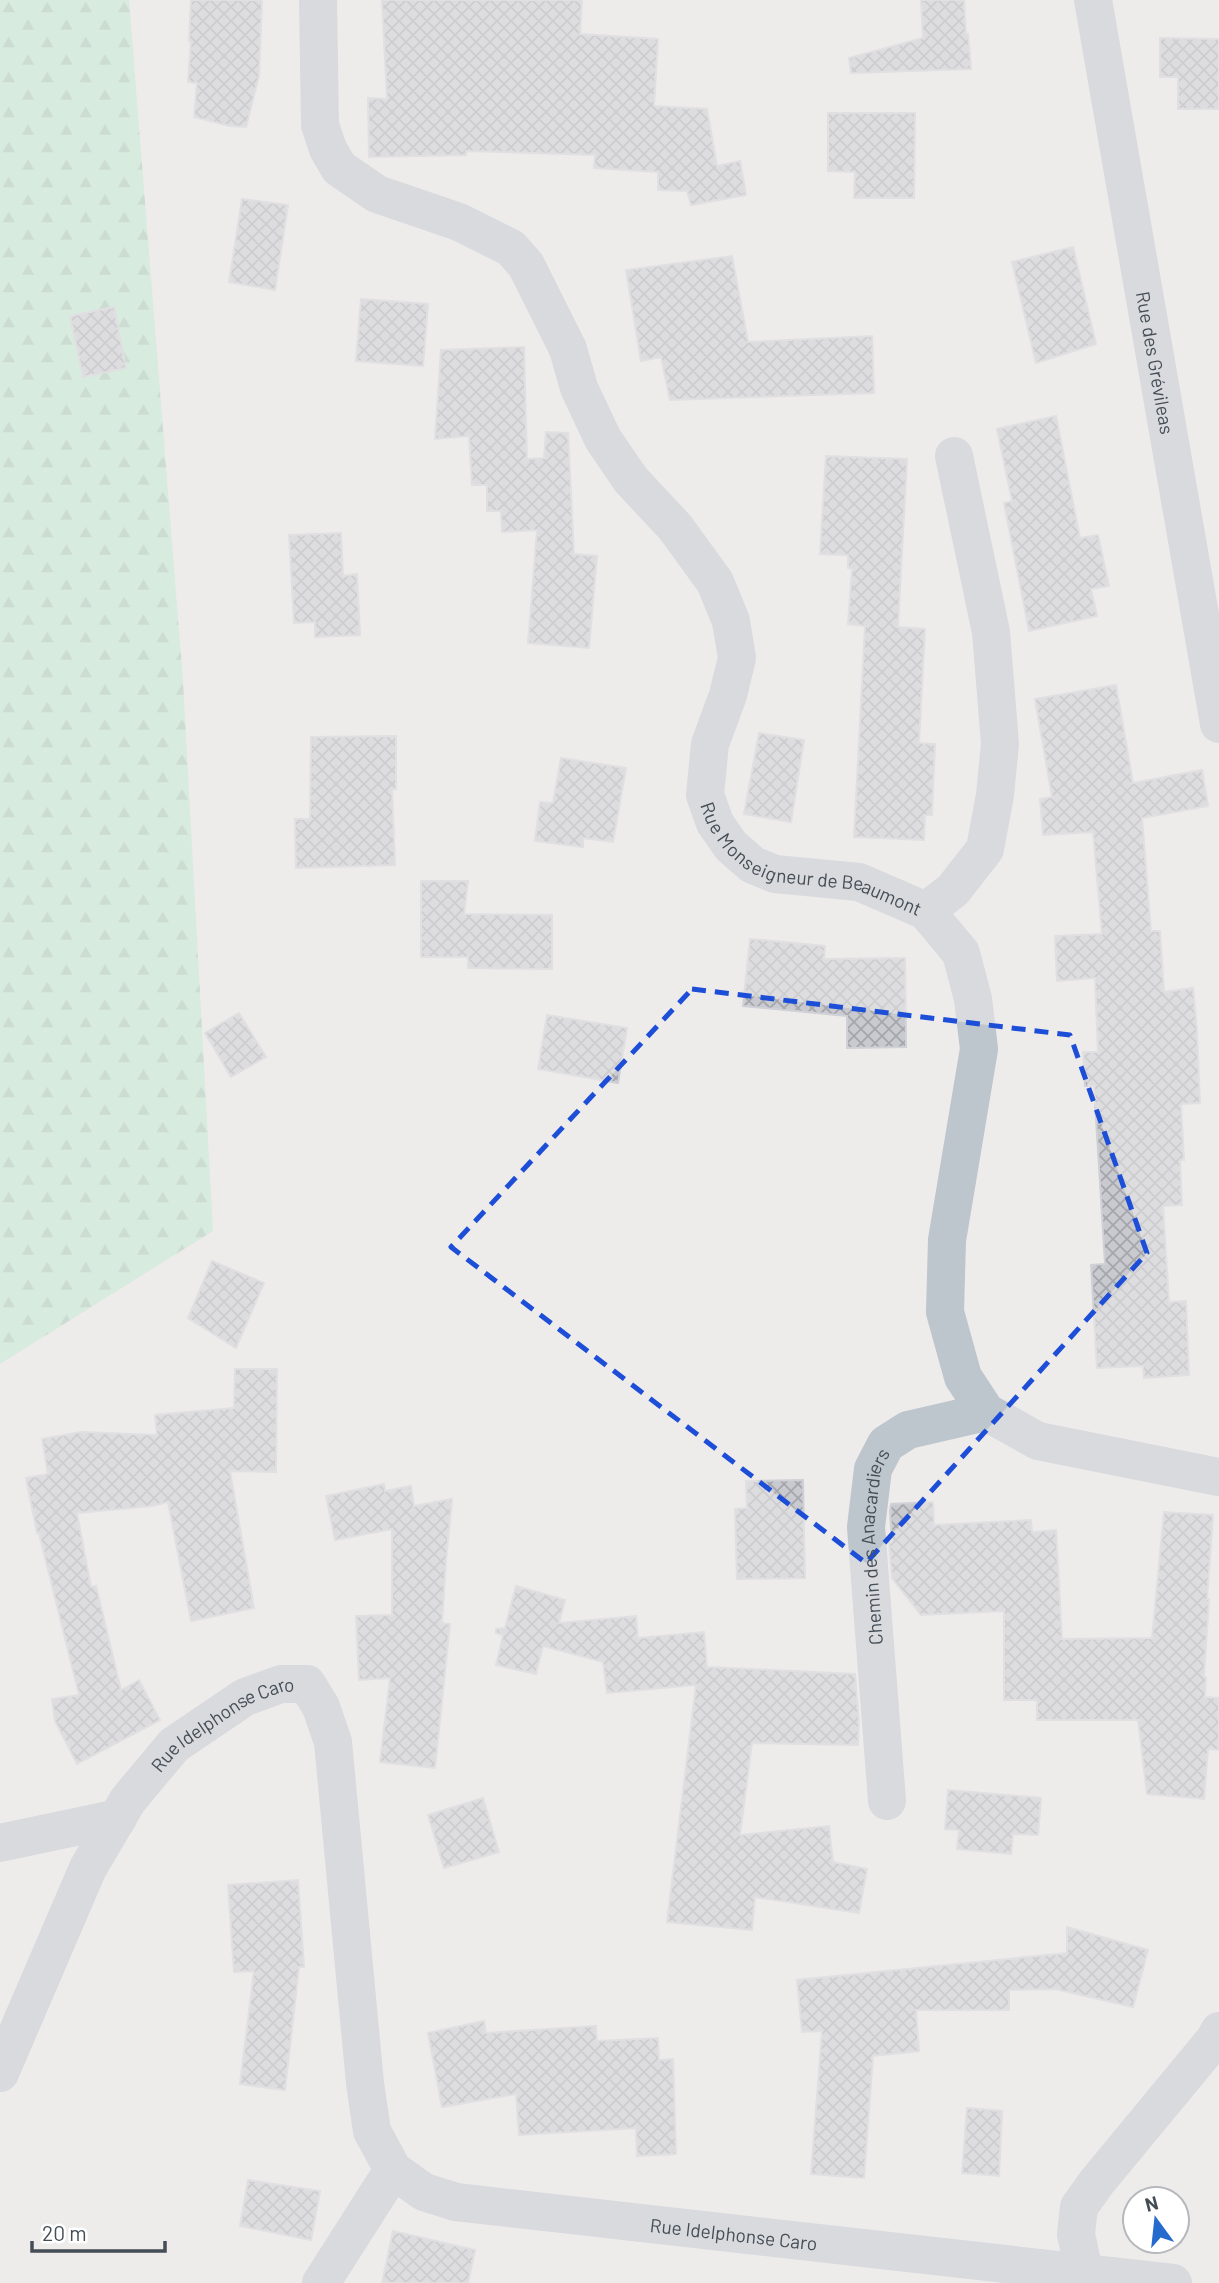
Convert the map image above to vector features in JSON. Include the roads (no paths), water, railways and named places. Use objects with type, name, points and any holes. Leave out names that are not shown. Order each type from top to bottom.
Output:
[{"type":"street","name":"Rue Monseigneur de Beaumont","points":[[318,0],[320,125],[328,149],[339,168],[377,194],[459,222],[512,248],[526,265],[568,349],[579,388],[603,439],[631,480],[675,527],[715,582],[731,621],[737,658],[728,695],[710,744],[705,795],[715,823],[731,846],[753,864],[775,874],[859,882],[926,911],[961,953],[973,999],[979,1049],[947,1240],[945,1312],[963,1377],[986,1412],[1038,1441],[1219,1477]]},
{"type":"street","name":"Rue des Grévileas","points":[[1093,0],[1219,724]]},
{"type":"street","points":[[926,911],[953,890],[985,849],[995,795],[1000,744],[991,632],[954,456]]},
{"type":"street","name":"Chemin des Anacardiers","points":[[887,1801],[866,1527],[873,1469],[886,1444],[908,1430],[986,1412]]},
{"type":"street","name":"Rue Idelphonse Caro","points":[[0,2073],[88,1868],[128,1800],[174,1745],[244,1697],[281,1684],[307,1684],[321,1707],[333,1742],[365,2083],[372,2131],[393,2170],[424,2192],[456,2202],[924,2269],[1084,2272]]},
{"type":"street","points":[[0,1843],[118,1818]]},
{"type":"street","points":[[1173,2283],[1084,2272],[1076,2234],[1079,2207],[1219,2031]]},
{"type":"street","points":[[321,2283],[393,2170]]}]
